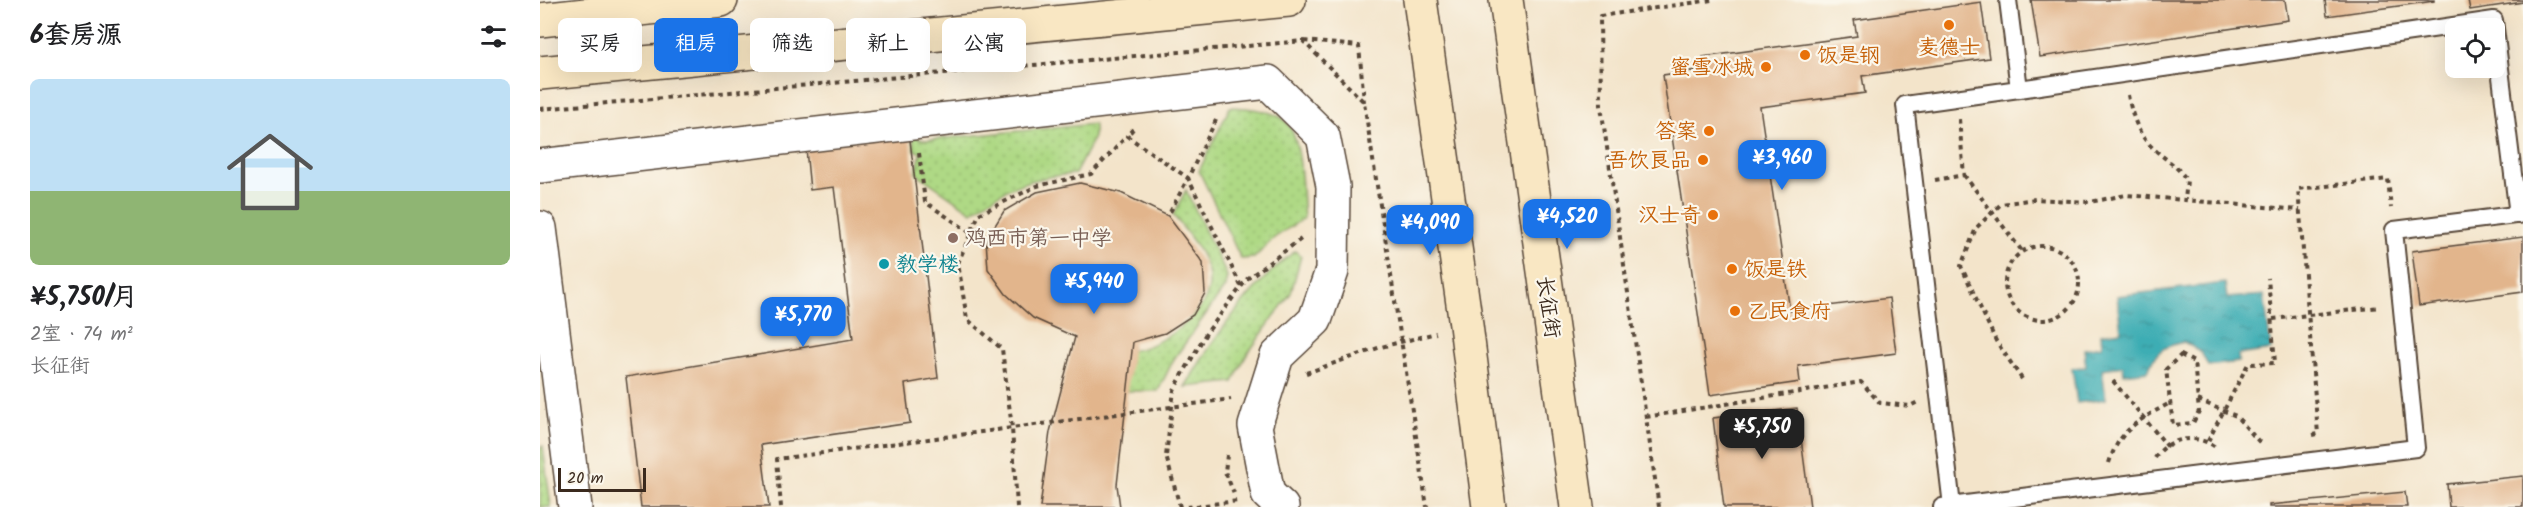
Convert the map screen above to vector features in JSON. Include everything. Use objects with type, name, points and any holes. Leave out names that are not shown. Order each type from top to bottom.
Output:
[{"type":"main road","points":[[540,20],[721,0]]},
{"type":"main road","points":[[540,73],[1290,0]]},
{"type":"main road","points":[[1420,0],[1467,325],[1489,507]]},
{"type":"main road","name":"长征街","points":[[1506,0],[1577,507]]},
{"type":"street","points":[[540,166],[1268,82],[1323,136],[1334,186],[1332,271],[1315,320],[1277,356],[1255,426],[1268,494],[1282,507]]},
{"type":"street","points":[[540,228],[552,424],[575,507]]},
{"type":"lane","points":[[2008,0],[2019,89]]},
{"type":"lane","points":[[2494,20],[2521,214],[2394,230],[2416,448],[1947,506],[1939,388],[1905,105],[2124,74],[2494,20]]},
{"type":"path","points":[[1659,507],[1600,106],[1600,16],[1712,0]]},
{"type":"path","points":[[1303,41],[1364,102]]},
{"type":"path","points":[[540,109],[1303,41],[1359,46],[1364,102],[1427,507]]},
{"type":"path","points":[[2124,74],[2131,112],[2148,143],[2175,163],[2187,180],[2186,200]]},
{"type":"path","points":[[1958,98],[1964,175],[2022,251]]},
{"type":"path","points":[[1168,216],[1220,112]]},
{"type":"path","points":[[1017,507],[1012,428],[1002,349],[967,319],[958,263],[979,214],[1037,186],[1091,174],[1138,123]]},
{"type":"path","points":[[1127,136],[1188,178],[1241,286]]},
{"type":"path","points":[[918,145],[925,202],[971,233]]},
{"type":"path","points":[[1914,183],[1964,175]]},
{"type":"path","points":[[2306,436],[2318,434],[2298,189],[2388,179],[2394,230]]},
{"type":"path","points":[[2022,379],[1996,341],[1961,266],[1976,228],[2001,204],[2035,199],[2090,202],[2126,195],[2300,210]]},
{"type":"path","points":[[1180,507],[1166,456],[1174,390],[1205,335],[1241,286],[1304,236]]},
{"type":"path","points":[[2046,246],[2058,249],[2068,256],[2079,277],[2078,288],[2067,310],[2043,320],[2020,312],[2011,303],[2005,280],[2008,268],[2022,251],[2046,246]]},
{"type":"path","points":[[2208,441],[2248,364],[2275,363],[2268,278]]},
{"type":"path","points":[[2272,319],[2402,304]]},
{"type":"path","points":[[1303,374],[1403,342],[1467,325]]},
{"type":"path","points":[[2181,355],[2194,362],[2199,411],[2193,423],[2173,425],[2170,403],[2166,369],[2181,355]]},
{"type":"path","points":[[2113,381],[2168,447]]},
{"type":"path","points":[[1646,417],[1861,382],[1880,403],[1910,406],[1939,388]]},
{"type":"path","points":[[781,507],[777,459],[1236,398],[1234,409]]},
{"type":"path","points":[[2198,400],[2236,416],[2260,442],[2273,466]]},
{"type":"path","points":[[2102,487],[2114,448],[2135,422],[2170,403]]},
{"type":"path","points":[[2260,442],[2272,440]]},
{"type":"path","points":[[1228,451],[1225,472],[1241,507]]},
{"type":"path","points":[[1187,507],[1238,501]]},
{"type":"green space","points":[[1230,107],[1249,108],[1280,117],[1288,124],[1293,135],[1300,163],[1304,218],[1274,238],[1254,258],[1241,259],[1199,171]]},
{"type":"green space","points":[[1094,124],[1094,137],[1075,174],[1020,184],[972,212],[916,173],[921,153],[914,150],[913,136],[925,140]]},
{"type":"green space","points":[[1186,190],[1227,276],[1225,287],[1174,359],[1158,391],[1122,391],[1127,351],[1148,346],[1181,327],[1196,313],[1205,299],[1209,285],[1208,272],[1203,258],[1173,215]]},
{"type":"green space","points":[[1295,251],[1301,256],[1291,293],[1246,356],[1233,382],[1185,387],[1234,313],[1263,280]]},
{"type":"green space","points":[[543,446],[551,507],[540,507],[540,447]]},
{"type":"water","points":[[2225,283],[2227,298],[2264,295],[2271,350],[2238,355],[2239,362],[2208,366],[2201,352],[2184,342],[2161,350],[2148,371],[2124,374],[2123,366],[2102,369],[2106,399],[2077,403],[2072,368],[2086,367],[2084,349],[2102,346],[2101,334],[2121,331],[2117,296]]},
{"type":"building","points":[[2031,0],[2285,0],[2288,20],[2040,57]]},
{"type":"building","points":[[2325,0],[2434,0],[2434,1],[2327,16]]},
{"type":"building","points":[[2468,0],[2523,0],[2523,2],[2470,10]]},
{"type":"building","points":[[1981,2],[1989,58],[1862,76],[1865,93],[1760,107],[1790,311],[1889,298],[1896,353],[1798,366],[1800,382],[1710,395],[1663,75],[1705,69],[1703,57],[1857,36],[1854,20]]},
{"type":"building","name":"教学楼","points":[[908,123],[938,378],[905,384],[910,423],[761,445],[769,507],[641,507],[626,377],[853,339],[834,187],[810,190],[805,139]]},
{"type":"building","name":"教学楼","points":[[1080,183],[1121,193],[1168,216],[1203,263],[1205,293],[1193,315],[1165,333],[1133,342],[1117,485],[1120,507],[1040,507],[1050,432],[1075,337],[1033,318],[1006,294],[988,269],[986,240],[1004,211],[1037,192]]},
{"type":"building","points":[[2523,237],[2523,292],[2419,306],[2412,251]]},
{"type":"building","points":[[1797,408],[1810,507],[1724,507],[1713,418]]},
{"type":"building","points":[[2523,476],[2523,507],[2449,507],[2447,484]]},
{"type":"building","points":[[2405,492],[2407,507],[2269,507],[2269,505]]},
{"type":"place","name":"麦德士","points":[[1949,25]]},
{"type":"place","name":"饭是钢","points":[[1805,55]]},
{"type":"place","name":"蜜雪冰城","points":[[1766,67]]},
{"type":"place","name":"答案","points":[[1709,131]]},
{"type":"place","name":"吾饮良品","points":[[1703,160]]},
{"type":"place","name":"汉士奇","points":[[1713,215]]},
{"type":"place","name":"鸡西市第一中学","points":[[953,238]]},
{"type":"place","name":"教学楼","points":[[884,264]]},
{"type":"place","name":"饭是铁","points":[[1732,269]]},
{"type":"place","name":"乙民食府","points":[[1735,311]]}]
